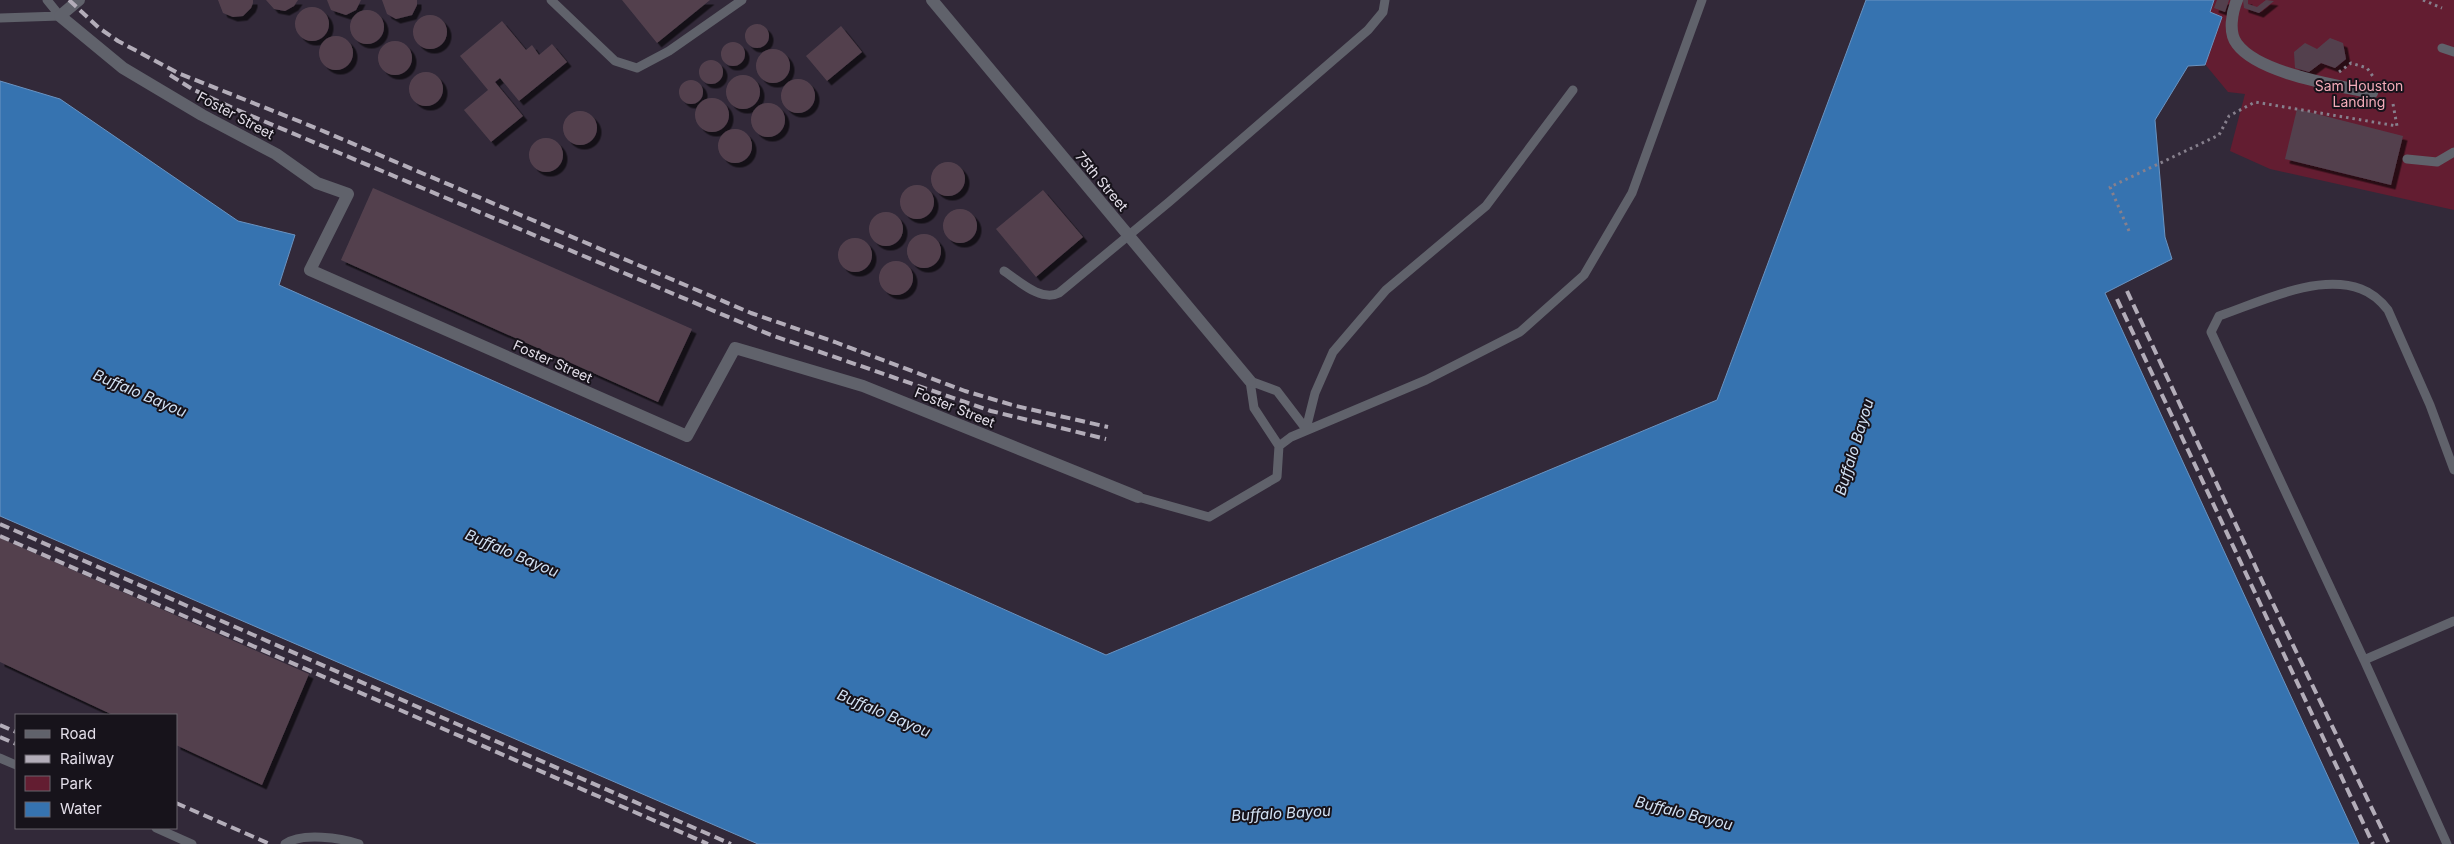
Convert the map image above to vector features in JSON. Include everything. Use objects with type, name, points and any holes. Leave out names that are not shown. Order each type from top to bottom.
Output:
[{"type":"street","points":[[60,16],[79,0]]},
{"type":"street","name":"75th Street","points":[[932,0],[1250,381]]},
{"type":"street","points":[[2237,0],[2231,16],[2236,43],[2254,59],[2295,75],[2372,93]]},
{"type":"street","name":"Foster Street","points":[[60,16],[123,68],[202,116],[276,154],[317,183],[348,194],[310,270],[686,436],[735,348],[863,386],[1138,497]]},
{"type":"lane","points":[[47,0],[60,16]]},
{"type":"lane","points":[[552,0],[614,61],[637,68],[669,51],[742,0]]},
{"type":"lane","points":[[1004,271],[1032,290],[1052,296],[1129,236],[1368,30],[1383,12],[1385,0]]},
{"type":"lane","points":[[1279,446],[1306,429],[1426,380],[1520,332],[1584,275],[1632,193],[1702,0]]},
{"type":"lane","points":[[0,18],[60,16]]},
{"type":"lane","points":[[2442,48],[2454,52]]},
{"type":"lane","points":[[1306,429],[1316,393],[1333,352],[1386,290],[1486,206],[1573,90]]},
{"type":"lane","points":[[2407,159],[2437,162],[2454,152]]},
{"type":"lane","points":[[2447,844],[2364,660],[2211,332],[2219,316],[2294,289],[2317,286],[2346,285],[2362,289],[2378,299],[2388,310],[2430,405],[2454,470]]},
{"type":"lane","points":[[1138,497],[1209,517],[1277,477],[1279,446],[1254,408],[1250,381],[1277,391],[1306,429]]},
{"type":"lane","points":[[2364,660],[2454,621]]},
{"type":"lane","points":[[0,758],[15,765]]},
{"type":"lane","points":[[158,829],[192,844]]},
{"type":"lane","points":[[286,844],[300,839],[325,838],[342,839],[359,844]]},
{"type":"path","points":[[2423,0],[2442,8]]},
{"type":"path","points":[[2129,231],[2110,188],[2219,135],[2228,116],[2255,102],[2397,126],[2393,104]]},
{"type":"green space","name":"Sam Houston Landing","points":[[2158,0],[2454,0],[2454,210],[2270,169],[2230,151],[2245,94],[2228,92],[2156,5]]},
{"type":"water","name":"Buffalo Bayou","points":[[1866,0],[2214,0],[2210,12],[2222,17],[2205,65],[2188,66],[2155,120],[2165,237],[2172,259],[2105,293],[2359,844],[758,844],[0,516],[0,81],[60,99],[238,221],[295,235],[279,285],[1106,655],[1717,400]]},
{"type":"building","points":[[218,0],[253,0],[253,3],[243,16],[233,17],[223,13]]},
{"type":"building","points":[[266,0],[298,0],[294,6],[285,11],[274,9]]},
{"type":"building","points":[[327,0],[361,0],[356,10],[346,15],[331,10]]},
{"type":"building","points":[[382,0],[417,0],[417,5],[412,15],[396,19],[387,14]]},
{"type":"building","points":[[622,0],[710,0],[657,43]]},
{"type":"building","points":[[2217,0],[2229,0],[2225,12],[2214,8]]},
{"type":"building","points":[[2243,0],[2248,0],[2248,4],[2257,7],[2266,0],[2274,1],[2259,13],[2244,8]]},
{"type":"building","points":[[312,7],[319,8],[324,12],[328,17],[328,31],[324,36],[319,40],[312,41],[305,40],[300,36],[296,31],[295,24],[296,17],[300,12],[305,8]]},
{"type":"building","points":[[367,10],[374,11],[379,15],[383,20],[383,34],[379,39],[374,43],[367,44],[360,43],[355,39],[351,34],[350,27],[351,20],[355,15],[360,11]]},
{"type":"building","points":[[430,15],[437,16],[442,20],[446,25],[446,39],[442,44],[437,48],[430,49],[423,48],[418,44],[414,39],[413,32],[414,25],[418,20],[423,16]]},
{"type":"building","points":[[502,21],[526,50],[532,45],[539,55],[552,44],[567,62],[519,101],[500,78],[495,82],[523,116],[491,142],[464,110],[488,90],[460,56]]},
{"type":"building","points":[[757,24],[766,27],[769,36],[766,45],[757,48],[748,45],[745,36],[748,27]]},
{"type":"building","points":[[841,26],[862,52],[827,81],[806,56]]},
{"type":"building","points":[[336,36],[343,37],[348,41],[352,46],[352,60],[348,65],[343,69],[336,70],[329,69],[324,65],[320,60],[319,53],[320,46],[324,41],[329,37]]},
{"type":"building","points":[[2330,38],[2343,43],[2346,59],[2335,68],[2321,63],[2309,72],[2295,68],[2294,52],[2305,43],[2317,49]]},
{"type":"building","points":[[395,41],[402,42],[407,46],[411,51],[411,65],[407,70],[402,74],[395,75],[388,74],[383,70],[379,65],[378,58],[379,51],[383,46],[388,42]]},
{"type":"building","points":[[733,42],[742,45],[745,54],[742,63],[733,66],[724,63],[721,54],[724,45]]},
{"type":"building","points":[[773,49],[780,50],[785,54],[789,59],[789,73],[785,78],[780,82],[773,83],[766,82],[761,78],[757,73],[756,66],[757,59],[761,54],[766,50]]},
{"type":"building","points":[[711,60],[720,63],[723,72],[720,81],[711,84],[702,81],[699,72],[702,63]]},
{"type":"building","points":[[426,72],[433,73],[438,77],[442,82],[442,96],[438,101],[433,105],[426,106],[419,105],[414,101],[410,96],[409,89],[410,82],[414,77],[419,73]]},
{"type":"building","points":[[743,75],[750,76],[755,80],[759,85],[759,99],[755,104],[750,108],[743,109],[736,108],[731,104],[727,99],[726,92],[727,85],[731,80],[736,76]]},
{"type":"building","points":[[798,79],[805,80],[810,84],[814,89],[814,103],[810,108],[805,112],[798,113],[791,112],[786,108],[782,103],[781,96],[782,89],[786,84],[791,80]]},
{"type":"building","points":[[691,80],[700,83],[703,92],[700,101],[691,104],[682,101],[679,92],[682,83]]},
{"type":"building","points":[[712,98],[719,99],[724,103],[728,108],[728,122],[724,127],[719,131],[712,132],[705,131],[700,127],[696,122],[695,115],[696,108],[700,103],[705,99]]},
{"type":"building","points":[[768,103],[775,104],[780,108],[784,113],[784,127],[780,132],[775,136],[768,137],[761,136],[756,132],[752,127],[751,120],[752,113],[756,108],[761,104]]},
{"type":"building","points":[[2297,109],[2403,136],[2391,185],[2285,159]]},
{"type":"building","points":[[580,111],[587,112],[592,116],[596,121],[596,135],[592,140],[587,144],[580,145],[573,144],[568,140],[564,135],[563,128],[564,121],[568,116],[573,112]]},
{"type":"building","points":[[735,129],[742,130],[747,134],[751,139],[751,153],[747,158],[742,162],[735,163],[728,162],[723,158],[719,153],[718,146],[719,139],[723,134],[728,130]]},
{"type":"building","points":[[546,138],[553,139],[558,143],[562,148],[562,162],[558,167],[553,171],[546,172],[539,171],[534,167],[530,162],[529,155],[530,148],[534,143],[539,139]]},
{"type":"building","points":[[948,162],[955,163],[960,167],[964,172],[964,186],[960,191],[955,195],[948,196],[941,195],[936,191],[932,186],[931,179],[932,172],[936,167],[941,163]]},
{"type":"building","points":[[917,185],[924,186],[929,190],[933,195],[933,209],[929,214],[924,218],[917,219],[910,218],[905,214],[901,209],[900,202],[901,195],[905,190],[910,186]]},
{"type":"building","points":[[373,188],[692,329],[658,402],[341,260]]},
{"type":"building","points":[[1043,190],[1083,237],[1036,277],[996,229]]},
{"type":"building","points":[[960,209],[967,210],[972,214],[976,219],[976,233],[972,238],[967,242],[960,243],[953,242],[948,238],[944,233],[943,226],[944,219],[948,214],[953,210]]},
{"type":"building","points":[[886,212],[893,213],[898,217],[902,222],[902,236],[898,241],[893,245],[886,246],[879,245],[874,241],[870,236],[869,229],[870,222],[874,217],[879,213]]},
{"type":"building","points":[[924,234],[931,235],[936,239],[940,244],[940,258],[936,263],[931,267],[924,268],[917,267],[912,263],[908,258],[907,251],[908,244],[912,239],[917,235]]},
{"type":"building","points":[[855,238],[862,239],[867,243],[871,248],[871,262],[867,267],[862,271],[855,272],[848,271],[843,267],[839,262],[838,255],[839,248],[843,243],[848,239]]},
{"type":"building","points":[[896,261],[903,262],[908,266],[912,271],[912,285],[908,290],[903,294],[896,295],[889,294],[884,290],[880,285],[879,278],[880,271],[884,266],[889,262]]},
{"type":"building","points":[[0,538],[309,674],[262,785],[178,746],[178,714],[111,714],[0,662]]},
{"type":"railway","points":[[69,0],[99,28],[118,41],[178,73],[316,128],[751,313],[835,342],[965,391],[1016,406],[1108,427]]},
{"type":"railway","points":[[170,75],[192,89],[235,109],[771,335],[991,411],[1106,439]]},
{"type":"railway","points":[[2127,291],[2264,585],[2389,844]]},
{"type":"railway","points":[[2117,299],[2373,844]]},
{"type":"railway","points":[[0,524],[731,844]]},
{"type":"railway","points":[[0,536],[708,844]]},
{"type":"railway","points":[[0,725],[15,732]]},
{"type":"railway","points":[[0,737],[15,744]]},
{"type":"railway","points":[[178,804],[270,844]]}]
